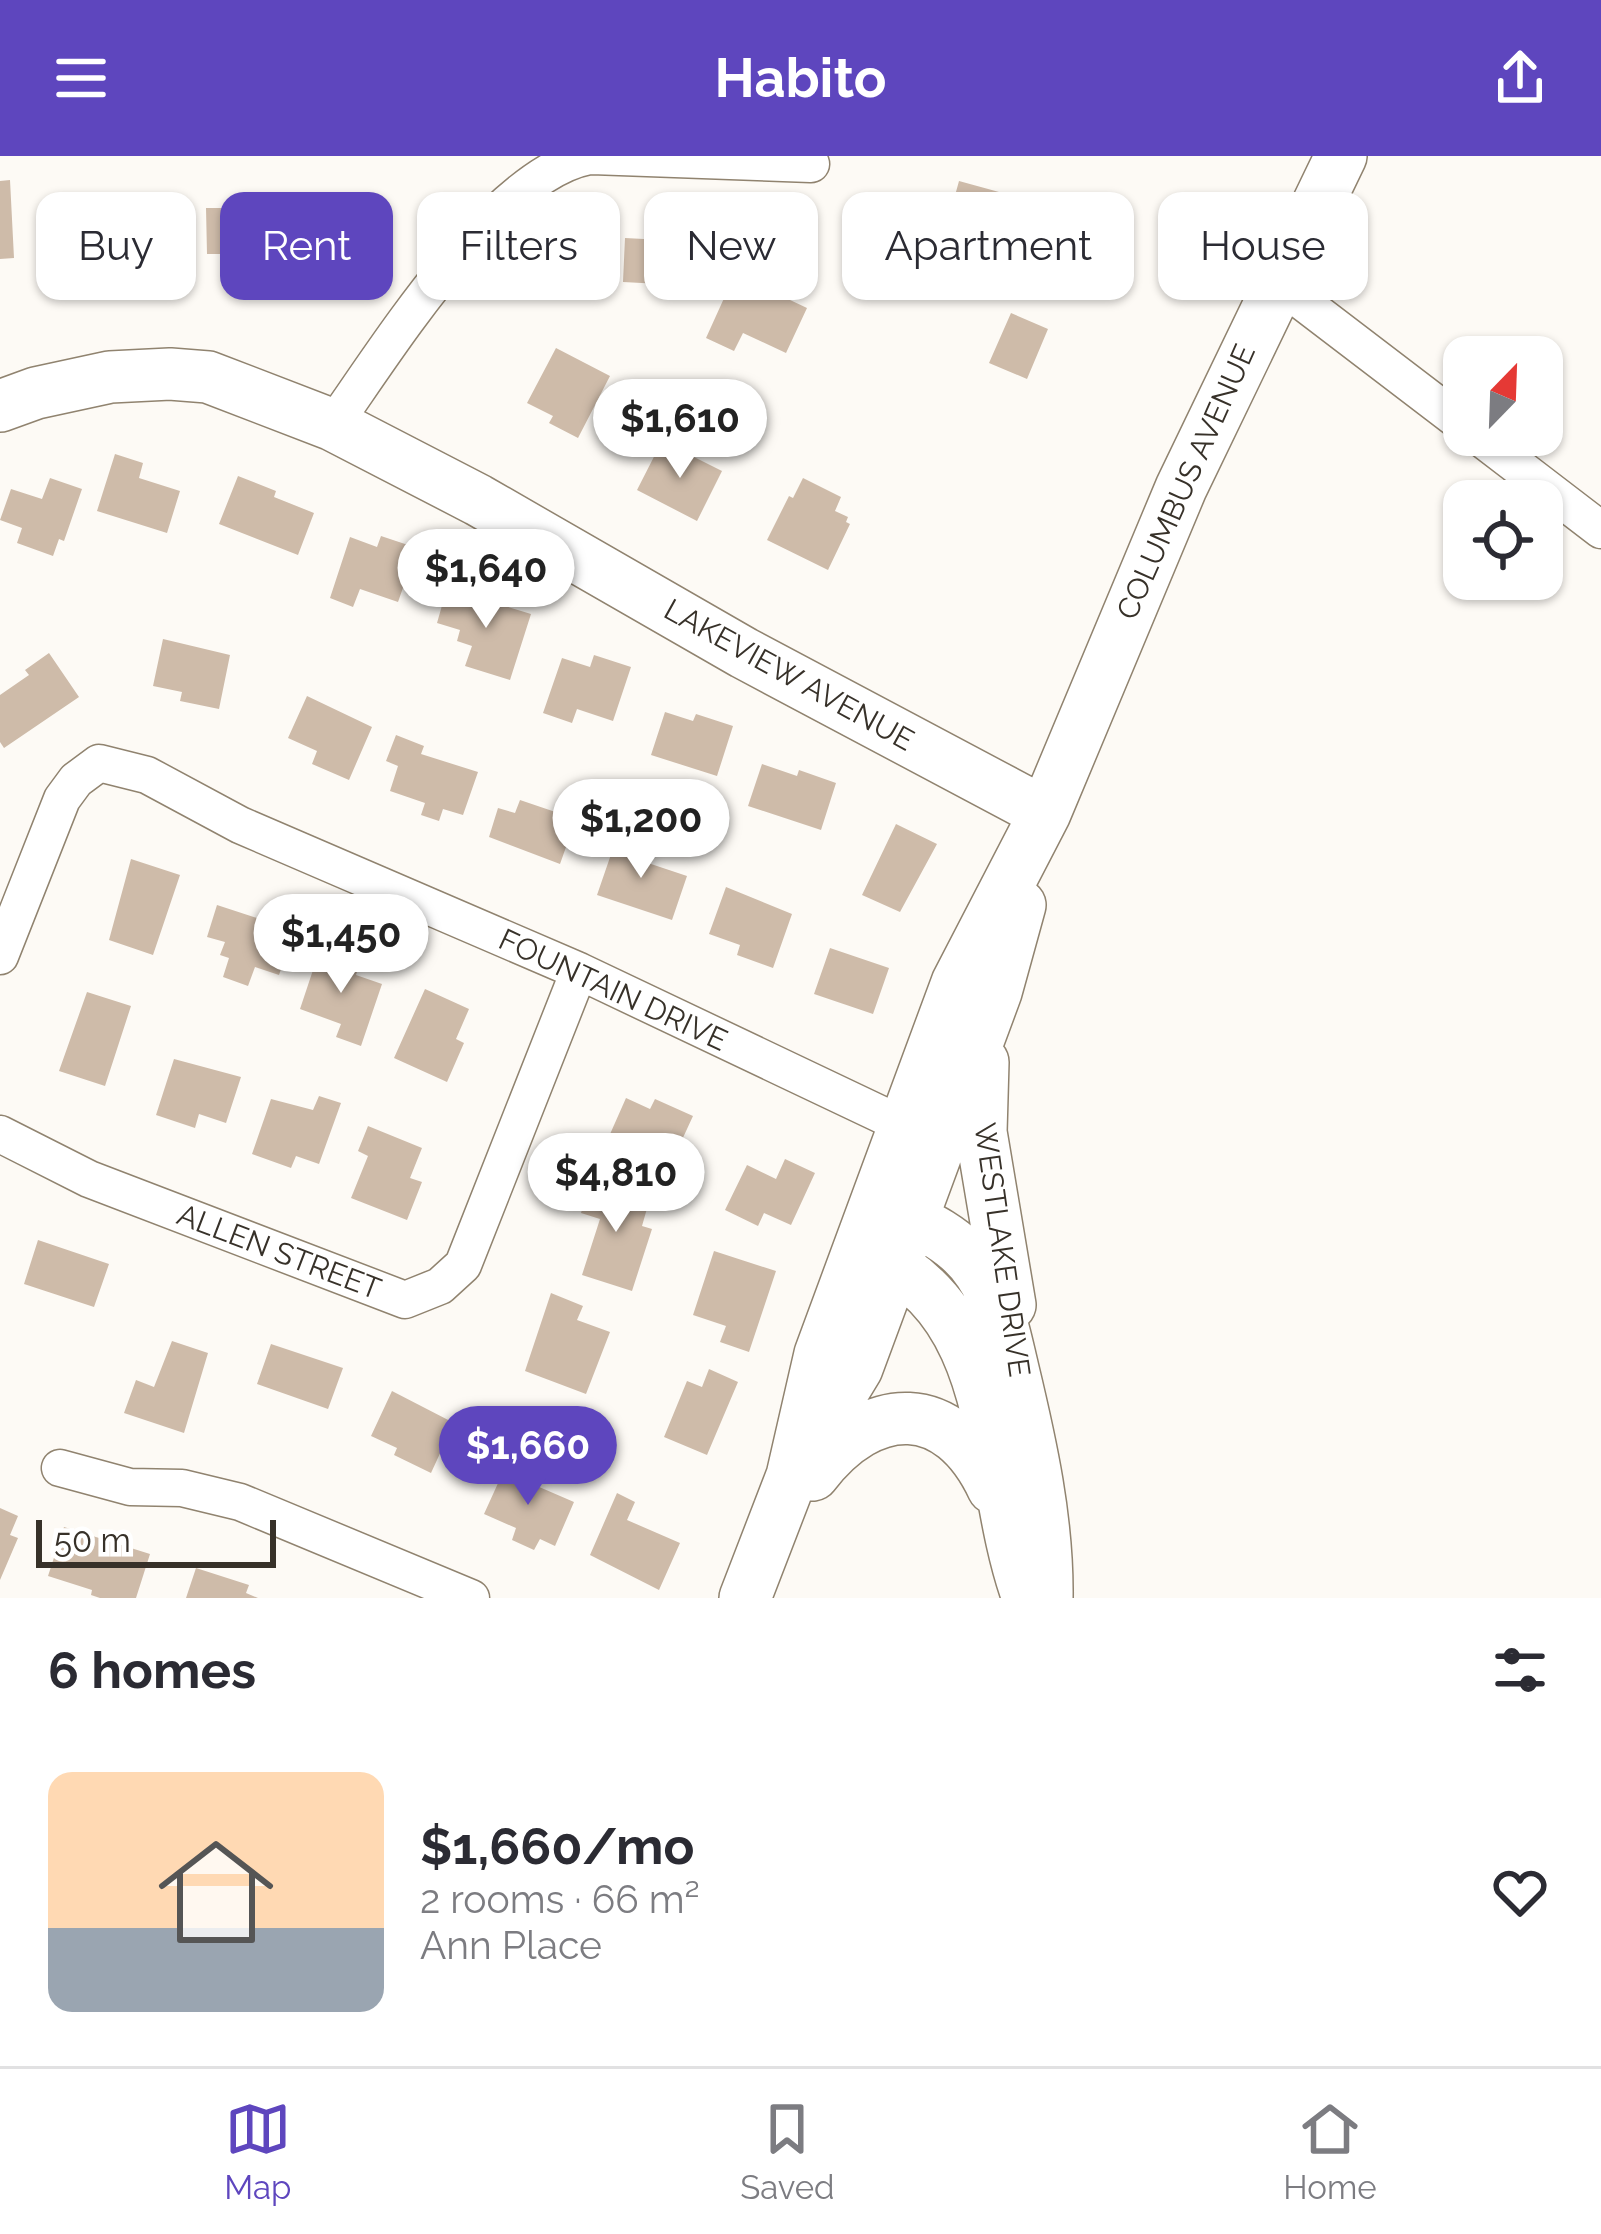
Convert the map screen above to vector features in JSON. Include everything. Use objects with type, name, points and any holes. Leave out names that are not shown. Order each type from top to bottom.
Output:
[{"type":"street","points":[[332,425],[430,290],[507,203],[555,167],[590,156],[811,164]]},
{"type":"street","name":"COLUMBUS AVENUE","points":[[1323,192],[1341,156]]},
{"type":"street","name":"COLUMBUS AVENUE","points":[[745,1598],[792,1476],[820,1354],[885,1234],[921,1133],[957,982],[1045,813],[1164,526],[1270,300]]},
{"type":"street","points":[[1300,300],[1443,409]]},
{"type":"street","name":"LAKEVIEW AVENUE","points":[[0,406],[110,377],[170,374],[208,377],[332,425],[478,500],[744,653],[1045,813]]},
{"type":"street","points":[[1504,456],[1601,530]]},
{"type":"street","name":"FOUNTAIN DRIVE","points":[[0,956],[62,799],[99,763],[147,775],[240,825],[579,971],[921,1133]]},
{"type":"street","name":"COLUMBUS AVENUE","points":[[921,1133],[996,992],[1045,813]]},
{"type":"street","name":"ALLEN STREET","points":[[0,1134],[88,1179],[405,1300],[440,1286],[463,1265],[579,971]]},
{"type":"street","name":"WESTLAKE DRIVE","points":[[996,992],[984,1045],[981,1132],[1029,1436]]},
{"type":"street","points":[[885,1234],[959,1248],[979,1271],[994,1300],[1029,1436],[1024,1522],[1028,1598]]},
{"type":"street","points":[[885,1234],[958,1327],[971,1356],[1047,1598]]},
{"type":"street","points":[[769,1533],[842,1443],[865,1427],[913,1418],[939,1424],[979,1459],[1024,1522],[1064,1598]]},
{"type":"street","points":[[60,1468],[130,1487],[182,1488],[240,1502],[470,1598]]},
{"type":"building","points":[[10,180],[14,258],[0,259],[0,181]]},
{"type":"building","points":[[959,181],[999,192],[956,192]]},
{"type":"building","points":[[206,208],[220,208],[220,254],[207,254]]},
{"type":"building","points":[[625,238],[644,239],[644,283],[623,282]]},
{"type":"building","points":[[723,300],[790,300],[807,308],[786,353],[743,333],[734,351],[706,338]]},
{"type":"building","points":[[1011,313],[1048,329],[1027,379],[989,363]]},
{"type":"building","points":[[556,348],[610,376],[578,438],[549,423],[553,416],[527,403]]},
{"type":"building","points":[[662,441],[722,471],[697,521],[637,490]]},
{"type":"building","points":[[115,454],[143,463],[139,478],[180,491],[167,533],[97,511]]},
{"type":"building","points":[[238,476],[314,513],[298,555],[219,524]]},
{"type":"building","points":[[50,478],[82,489],[64,541],[59,539],[53,556],[17,543],[22,528],[0,520],[11,489],[42,499]]},
{"type":"building","points":[[803,478],[841,497],[835,511],[848,517],[850,524],[828,570],[767,540]]},
{"type":"building","points":[[381,536],[417,548],[398,602],[360,589],[353,607],[330,598],[350,537],[377,547]]},
{"type":"building","points":[[447,588],[531,614],[510,680],[465,666],[472,646],[457,641],[460,630],[437,623]]},
{"type":"building","points":[[163,639],[230,655],[219,709],[180,701],[182,692],[153,686]]},
{"type":"building","points":[[49,653],[79,697],[4,748],[0,695],[29,675],[25,670]]},
{"type":"building","points":[[594,655],[631,667],[613,721],[577,709],[572,723],[543,713],[562,658],[590,667]]},
{"type":"building","points":[[307,696],[372,727],[349,780],[312,764],[317,751],[288,738]]},
{"type":"building","points":[[665,712],[693,721],[696,714],[733,726],[717,776],[651,755]]},
{"type":"building","points":[[396,735],[424,746],[421,754],[478,772],[463,815],[443,809],[439,821],[421,815],[425,803],[390,791],[398,766],[386,761]]},
{"type":"building","points":[[762,764],[836,783],[821,830],[748,806]]},
{"type":"building","points":[[520,800],[576,819],[560,864],[489,837],[498,808],[515,813]]},
{"type":"building","points":[[896,824],[937,844],[900,912],[862,895]]},
{"type":"building","points":[[617,837],[647,847],[642,861],[687,876],[672,920],[597,895]]},
{"type":"building","points":[[131,859],[180,875],[153,955],[109,940]]},
{"type":"building","points":[[726,887],[792,914],[773,968],[737,955],[740,945],[709,934]]},
{"type":"building","points":[[217,905],[294,930],[279,975],[255,967],[248,986],[223,977],[229,958],[220,955],[225,942],[207,937]]},
{"type":"building","points":[[830,948],[889,968],[873,1014],[814,994]]},
{"type":"building","points":[[320,949],[360,963],[356,975],[382,984],[361,1046],[336,1037],[341,1024],[300,1009]]},
{"type":"building","points":[[425,989],[469,1009],[456,1039],[464,1043],[447,1082],[394,1058]]},
{"type":"building","points":[[87,992],[131,1006],[105,1086],[59,1071]]},
{"type":"building","points":[[174,1059],[241,1077],[226,1123],[199,1114],[195,1128],[156,1115]]},
{"type":"building","points":[[319,1096],[341,1103],[319,1164],[296,1156],[291,1168],[252,1154],[271,1099],[313,1110]]},
{"type":"building","points":[[626,1098],[650,1109],[655,1099],[693,1116],[669,1168],[631,1151],[627,1160],[603,1150]]},
{"type":"building","points":[[368,1126],[422,1148],[410,1178],[422,1182],[407,1220],[351,1198],[368,1156],[358,1151]]},
{"type":"building","points":[[785,1159],[815,1173],[791,1225],[764,1213],[758,1226],[725,1210],[747,1165],[776,1179]]},
{"type":"building","points":[[591,1180],[650,1198],[642,1226],[652,1229],[632,1291],[582,1275],[600,1219],[581,1213]]},
{"type":"building","points":[[38,1240],[109,1264],[94,1307],[24,1284]]},
{"type":"building","points":[[714,1251],[776,1271],[749,1352],[720,1342],[726,1326],[693,1315]]},
{"type":"building","points":[[551,1293],[583,1306],[577,1320],[610,1332],[586,1394],[525,1371]]},
{"type":"building","points":[[172,1341],[208,1353],[184,1433],[124,1413],[136,1380],[154,1387]]},
{"type":"building","points":[[271,1344],[343,1368],[328,1409],[257,1384]]},
{"type":"building","points":[[709,1369],[738,1382],[707,1455],[664,1437],[687,1381],[702,1387]]},
{"type":"building","points":[[392,1391],[454,1423],[431,1473],[394,1455],[397,1448],[371,1436]]},
{"type":"building","points":[[509,1459],[529,1468],[523,1480],[574,1502],[555,1546],[540,1539],[534,1550],[512,1540],[516,1528],[484,1514]]},
{"type":"building","points":[[617,1493],[635,1502],[627,1520],[680,1543],[659,1590],[590,1555]]},
{"type":"building","points":[[0,1508],[18,1516],[10,1535],[18,1538],[0,1580]]},
{"type":"building","points":[[64,1527],[150,1554],[136,1598],[100,1598],[91,1595],[92,1590],[48,1576]]},
{"type":"building","points":[[196,1568],[249,1585],[246,1593],[258,1598],[186,1598]]}]
